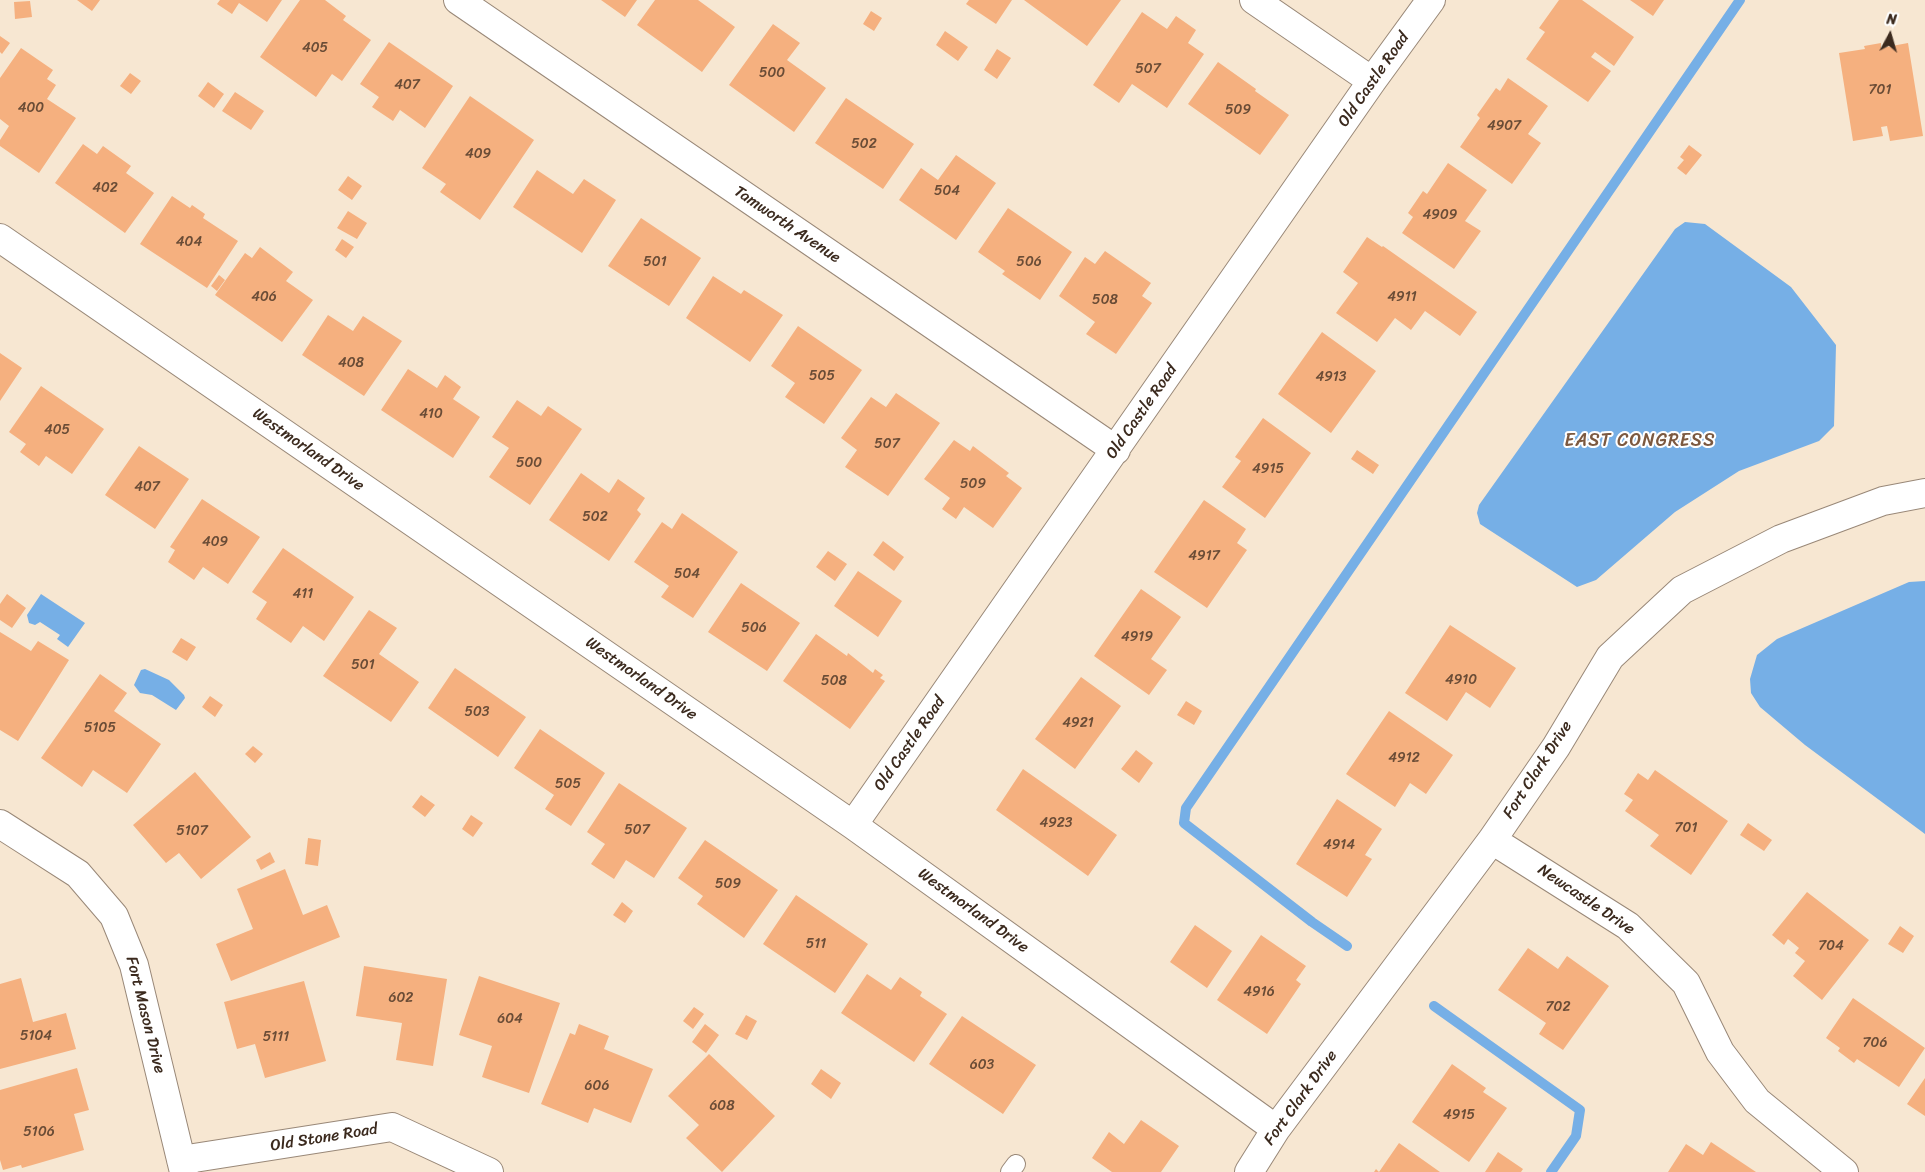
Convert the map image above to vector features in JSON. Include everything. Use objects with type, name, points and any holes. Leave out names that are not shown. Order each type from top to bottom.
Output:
[{"type":"street","name":"Tamworth Avenue","points":[[458,0],[1116,450]]},
{"type":"street","points":[[1254,0],[1372,81]]},
{"type":"street","name":"Old Castle Road","points":[[853,825],[1372,81],[1431,0]]},
{"type":"street","name":"Westmorland Drive","points":[[0,238],[853,825],[1276,1129]]},
{"type":"street","name":"Fort Clark Drive","points":[[1248,1172],[1276,1129],[1492,840],[1556,747],[1610,657],[1682,590],[1781,539],[1883,501],[1925,493]]},
{"type":"street","name":"Fort Mason Drive","points":[[0,824],[78,874],[114,916],[134,965],[182,1166]]},
{"type":"street","name":"Newcastle Drive","points":[[1492,840],[1628,926],[1686,983],[1720,1052],[1757,1101],[1839,1171]]},
{"type":"street","name":"Old Stone Road","points":[[182,1166],[392,1128],[489,1172]]},
{"type":"water","points":[[1685,222],[1705,224],[1791,287],[1836,345],[1834,426],[1819,441],[1739,471],[1675,512],[1596,580],[1577,587],[1480,524],[1477,513],[1479,505],[1675,229]]},
{"type":"water","points":[[1925,581],[1925,834],[1805,745],[1760,707],[1751,693],[1750,679],[1757,655],[1777,639],[1909,582]]},
{"type":"water","points":[[41,594],[85,623],[68,647],[57,639],[60,635],[40,622],[35,625],[29,623],[27,615]]},
{"type":"water","points":[[145,669],[169,680],[184,695],[185,698],[176,710],[152,695],[140,693],[134,685],[141,670]]},
{"type":"building","points":[[77,0],[100,0],[92,11]]},
{"type":"building","points":[[220,0],[282,0],[267,22],[239,3],[232,14],[217,4]]},
{"type":"building","points":[[300,0],[325,0],[346,16],[343,20],[371,40],[342,81],[332,74],[316,97],[260,57]]},
{"type":"building","points":[[601,0],[637,0],[625,17]]},
{"type":"building","points":[[655,0],[698,0],[735,27],[702,72],[637,25]]},
{"type":"building","points":[[969,0],[1012,0],[996,24],[966,4]]},
{"type":"building","points":[[1024,0],[1121,0],[1087,46]]},
{"type":"building","points":[[1559,0],[1582,0],[1634,37],[1614,66],[1595,52],[1591,57],[1611,71],[1588,102],[1526,59],[1545,32],[1539,28]]},
{"type":"building","points":[[1630,0],[1664,0],[1653,16]]},
{"type":"building","points":[[30,1],[32,17],[15,19],[14,2]]},
{"type":"building","points":[[871,11],[882,18],[874,31],[863,24]]},
{"type":"building","points":[[1142,12],[1167,29],[1176,16],[1196,30],[1188,43],[1204,54],[1167,108],[1132,84],[1119,103],[1093,85]]},
{"type":"building","points":[[773,24],[800,43],[787,60],[826,88],[794,132],[729,85]]},
{"type":"building","points":[[945,31],[968,47],[958,61],[936,45]]},
{"type":"building","points":[[0,36],[10,43],[2,54],[0,52]]},
{"type":"building","points":[[389,42],[453,86],[425,128],[400,110],[393,121],[372,107],[379,97],[360,84]]},
{"type":"building","points":[[1881,43],[1881,48],[1908,43],[1923,136],[1890,141],[1887,126],[1881,127],[1883,136],[1853,141],[1839,53],[1865,49],[1864,46]]},
{"type":"building","points":[[21,48],[53,70],[47,79],[56,85],[47,99],[76,118],[39,173],[0,146],[0,140],[9,126],[0,119],[0,78]]},
{"type":"building","points":[[997,49],[1011,58],[997,79],[984,70]]},
{"type":"building","points":[[1218,62],[1289,115],[1260,155],[1188,104]]},
{"type":"building","points":[[130,73],[141,81],[131,94],[120,86]]},
{"type":"building","points":[[1508,78],[1548,106],[1528,134],[1541,143],[1512,184],[1460,147],[1480,118],[1477,115],[1496,88],[1500,91]]},
{"type":"building","points":[[208,82],[224,94],[214,108],[198,96]]},
{"type":"building","points":[[235,92],[264,111],[251,130],[222,111]]},
{"type":"building","points":[[470,96],[534,140],[480,220],[440,192],[446,184],[422,168]]},
{"type":"building","points":[[846,98],[914,144],[883,189],[815,143]]},
{"type":"building","points":[[83,144],[97,154],[103,146],[131,166],[126,173],[154,193],[125,233],[55,183]]},
{"type":"building","points":[[1689,145],[1702,155],[1686,175],[1677,168],[1684,160],[1680,157]]},
{"type":"building","points":[[956,155],[996,183],[956,240],[899,200],[921,168],[938,180]]},
{"type":"building","points":[[1448,163],[1487,190],[1465,221],[1481,231],[1454,269],[1402,233],[1413,217],[1408,213],[1423,191],[1427,194]]},
{"type":"building","points":[[537,170],[573,194],[584,179],[616,200],[582,253],[513,207]]},
{"type":"building","points":[[348,176],[362,186],[352,200],[338,190]]},
{"type":"building","points":[[172,196],[190,208],[192,205],[205,214],[203,218],[238,241],[207,288],[140,244]]},
{"type":"building","points":[[1008,208],[1072,252],[1040,300],[1002,274],[1005,271],[978,252]]},
{"type":"building","points":[[348,211],[367,223],[357,239],[337,228]]},
{"type":"building","points":[[641,218],[701,258],[669,306],[608,266]]},
{"type":"building","points":[[1367,237],[1383,246],[1477,312],[1460,336],[1425,311],[1411,330],[1395,318],[1377,342],[1336,313],[1358,283],[1343,272]]},
{"type":"building","points":[[342,239],[354,247],[346,258],[335,250]]},
{"type":"building","points":[[260,247],[293,272],[286,281],[313,300],[282,342],[215,295],[245,253],[252,258]]},
{"type":"building","points":[[1105,251],[1151,283],[1142,296],[1152,303],[1116,354],[1086,334],[1095,322],[1059,296],[1085,257],[1095,264]]},
{"type":"building","points":[[219,275],[225,280],[217,291],[211,286]]},
{"type":"building","points":[[713,276],[741,294],[744,290],[783,315],[750,362],[686,318]]},
{"type":"building","points":[[328,315],[353,331],[363,316],[402,341],[364,396],[302,355]]},
{"type":"building","points":[[798,326],[862,370],[824,424],[785,397],[795,383],[771,366]]},
{"type":"building","points":[[1322,332],[1376,371],[1331,433],[1278,394]]},
{"type":"building","points":[[0,353],[22,368],[0,401]]},
{"type":"building","points":[[408,369],[437,388],[445,375],[461,387],[453,399],[480,417],[453,458],[381,410]]},
{"type":"building","points":[[41,386],[104,429],[72,474],[46,456],[39,466],[20,452],[26,444],[9,432]]},
{"type":"building","points":[[896,393],[940,423],[888,496],[845,467],[857,450],[841,438],[871,397],[886,407]]},
{"type":"building","points":[[517,400],[541,416],[548,406],[582,429],[530,505],[489,477],[509,448],[492,437]]},
{"type":"building","points":[[1263,418],[1311,453],[1265,518],[1222,487],[1241,461],[1235,457]]},
{"type":"building","points":[[954,440],[970,451],[973,446],[1009,473],[1006,476],[1022,488],[993,528],[964,507],[956,519],[942,509],[950,498],[924,479]]},
{"type":"building","points":[[139,446],[189,479],[155,529],[105,495]]},
{"type":"building","points":[[1357,450],[1379,465],[1373,474],[1351,459]]},
{"type":"building","points":[[581,473],[609,493],[618,479],[645,498],[637,510],[641,514],[609,561],[549,520]]},
{"type":"building","points":[[202,499],[260,537],[228,584],[203,567],[194,580],[168,562],[175,550],[170,547]]},
{"type":"building","points":[[1204,500],[1246,529],[1237,543],[1247,550],[1207,608],[1154,572]]},
{"type":"building","points":[[682,513],[738,552],[693,618],[661,597],[669,586],[634,562],[662,522],[672,529]]},
{"type":"building","points":[[883,541],[904,557],[894,571],[873,555]]},
{"type":"building","points":[[283,548],[354,597],[324,641],[303,626],[291,643],[256,619],[267,602],[252,592]]},
{"type":"building","points":[[828,551],[847,564],[835,581],[816,567]]},
{"type":"building","points":[[858,571],[902,601],[878,637],[834,606]]},
{"type":"building","points":[[741,583],[800,623],[767,671],[708,632]]},
{"type":"building","points":[[1141,589],[1181,617],[1151,659],[1167,670],[1149,695],[1094,656]]},
{"type":"building","points":[[7,594],[26,608],[12,628],[0,620],[0,604]]},
{"type":"building","points":[[369,610],[397,628],[379,654],[419,682],[391,722],[323,676]]},
{"type":"building","points":[[1450,625],[1516,668],[1490,708],[1466,692],[1447,721],[1405,693]]},
{"type":"building","points":[[0,632],[31,651],[38,641],[69,660],[18,741],[0,730]]},
{"type":"building","points":[[816,634],[847,656],[848,653],[873,673],[875,669],[883,675],[880,678],[885,681],[850,729],[783,681]]},
{"type":"building","points":[[181,638],[196,647],[187,661],[172,652]]},
{"type":"building","points":[[455,668],[526,717],[498,757],[428,708]]},
{"type":"building","points":[[100,674],[127,693],[114,711],[161,744],[127,793],[93,770],[82,787],[41,758]]},
{"type":"building","points":[[1081,677],[1121,706],[1075,769],[1035,739]]},
{"type":"building","points":[[210,696],[223,705],[215,717],[202,707]]},
{"type":"building","points":[[1186,701],[1202,711],[1194,725],[1177,715]]},
{"type":"building","points":[[1389,711],[1453,755],[1426,794],[1410,783],[1395,807],[1346,774]]},
{"type":"building","points":[[540,729],[605,773],[571,826],[545,809],[554,795],[514,768]]},
{"type":"building","points":[[253,746],[263,754],[255,763],[245,754]]},
{"type":"building","points":[[1136,750],[1153,763],[1139,783],[1121,769]]},
{"type":"building","points":[[1023,769],[1117,835],[1088,876],[996,810]]},
{"type":"building","points":[[1655,770],[1728,821],[1691,875],[1650,846],[1659,835],[1625,811],[1633,800],[1624,794],[1638,773],[1648,780]]},
{"type":"building","points":[[195,772],[251,837],[201,879],[179,853],[166,863],[133,825]]},
{"type":"building","points":[[619,783],[687,828],[654,878],[626,860],[614,879],[591,864],[605,844],[587,832]]},
{"type":"building","points":[[421,795],[435,805],[425,817],[412,807]]},
{"type":"building","points":[[1337,799],[1382,829],[1365,855],[1372,859],[1347,897],[1296,864]]},
{"type":"building","points":[[471,815],[483,823],[473,837],[462,829]]},
{"type":"building","points":[[1748,823],[1772,840],[1764,851],[1740,835]]},
{"type":"building","points":[[308,838],[321,840],[318,866],[305,864]]},
{"type":"building","points":[[705,840],[778,890],[744,938],[697,904],[703,896],[678,878]]},
{"type":"building","points":[[270,852],[275,862],[261,870],[256,860]]},
{"type":"building","points":[[285,869],[303,915],[327,905],[340,937],[231,981],[216,944],[253,929],[237,889]]},
{"type":"building","points":[[1807,892],[1869,940],[1822,1000],[1793,976],[1805,961],[1795,953],[1799,948],[1788,939],[1784,945],[1772,935]]},
{"type":"building","points":[[796,895],[868,944],[835,993],[763,944]]},
{"type":"building","points":[[622,902],[633,911],[625,923],[613,915]]},
{"type":"building","points":[[1195,925],[1232,951],[1207,988],[1170,962]]},
{"type":"building","points":[[1900,926],[1914,936],[1903,953],[1888,944]]},
{"type":"building","points":[[1261,935],[1306,966],[1296,980],[1301,984],[1267,1034],[1217,1000]]},
{"type":"building","points":[[1528,948],[1558,969],[1567,956],[1609,986],[1563,1050],[1539,1034],[1546,1023],[1498,990]]},
{"type":"building","points":[[364,966],[447,979],[433,1066],[396,1060],[402,1023],[356,1016]]},
{"type":"building","points":[[867,974],[891,990],[900,977],[922,992],[920,996],[947,1014],[914,1062],[841,1013]]},
{"type":"building","points":[[479,976],[560,1003],[529,1093],[482,1077],[492,1046],[459,1035]]},
{"type":"building","points":[[21,978],[33,1022],[66,1013],[76,1049],[0,1069],[0,984]]},
{"type":"building","points":[[304,981],[326,1061],[265,1078],[255,1044],[237,1049],[224,1002]]},
{"type":"building","points":[[1853,998],[1925,1048],[1899,1087],[1857,1059],[1854,1063],[1838,1051],[1840,1048],[1826,1038]]},
{"type":"building","points":[[694,1007],[704,1014],[693,1029],[683,1021]]},
{"type":"building","points":[[746,1015],[757,1021],[747,1040],[735,1034]]},
{"type":"building","points":[[962,1016],[1036,1065],[1003,1114],[929,1064]]},
{"type":"building","points":[[579,1024],[609,1036],[604,1049],[653,1069],[631,1123],[594,1108],[588,1123],[541,1104],[570,1033],[575,1035]]},
{"type":"building","points":[[705,1024],[719,1035],[706,1053],[692,1042]]},
{"type":"building","points":[[709,1054],[775,1116],[722,1172],[686,1138],[699,1125],[668,1096]]},
{"type":"building","points":[[1452,1064],[1486,1088],[1483,1092],[1507,1108],[1469,1162],[1412,1122]]},
{"type":"building","points":[[77,1068],[89,1110],[74,1114],[84,1150],[22,1168],[21,1165],[3,1170],[0,1160],[0,1090]]},
{"type":"building","points":[[821,1069],[841,1083],[831,1099],[811,1084]]},
{"type":"building","points":[[1925,1078],[1925,1116],[1907,1104]]},
{"type":"building","points":[[1141,1120],[1179,1146],[1161,1172],[1112,1172],[1092,1158],[1109,1132],[1124,1144]]},
{"type":"building","points":[[1711,1142],[1756,1172],[1668,1172],[1686,1144],[1703,1155]]},
{"type":"building","points":[[1399,1143],[1440,1172],[1379,1172]]},
{"type":"building","points":[[1498,1152],[1523,1169],[1521,1172],[1485,1172]]},
{"type":"waterway","points":[[1347,946],[1312,922],[1184,823],[1186,808],[1740,0]]},
{"type":"waterway","points":[[1434,1006],[1580,1110],[1576,1136],[1551,1172]]},
{"type":"district","name":"EAST CONGRESS","points":[[1640,441]]}]
